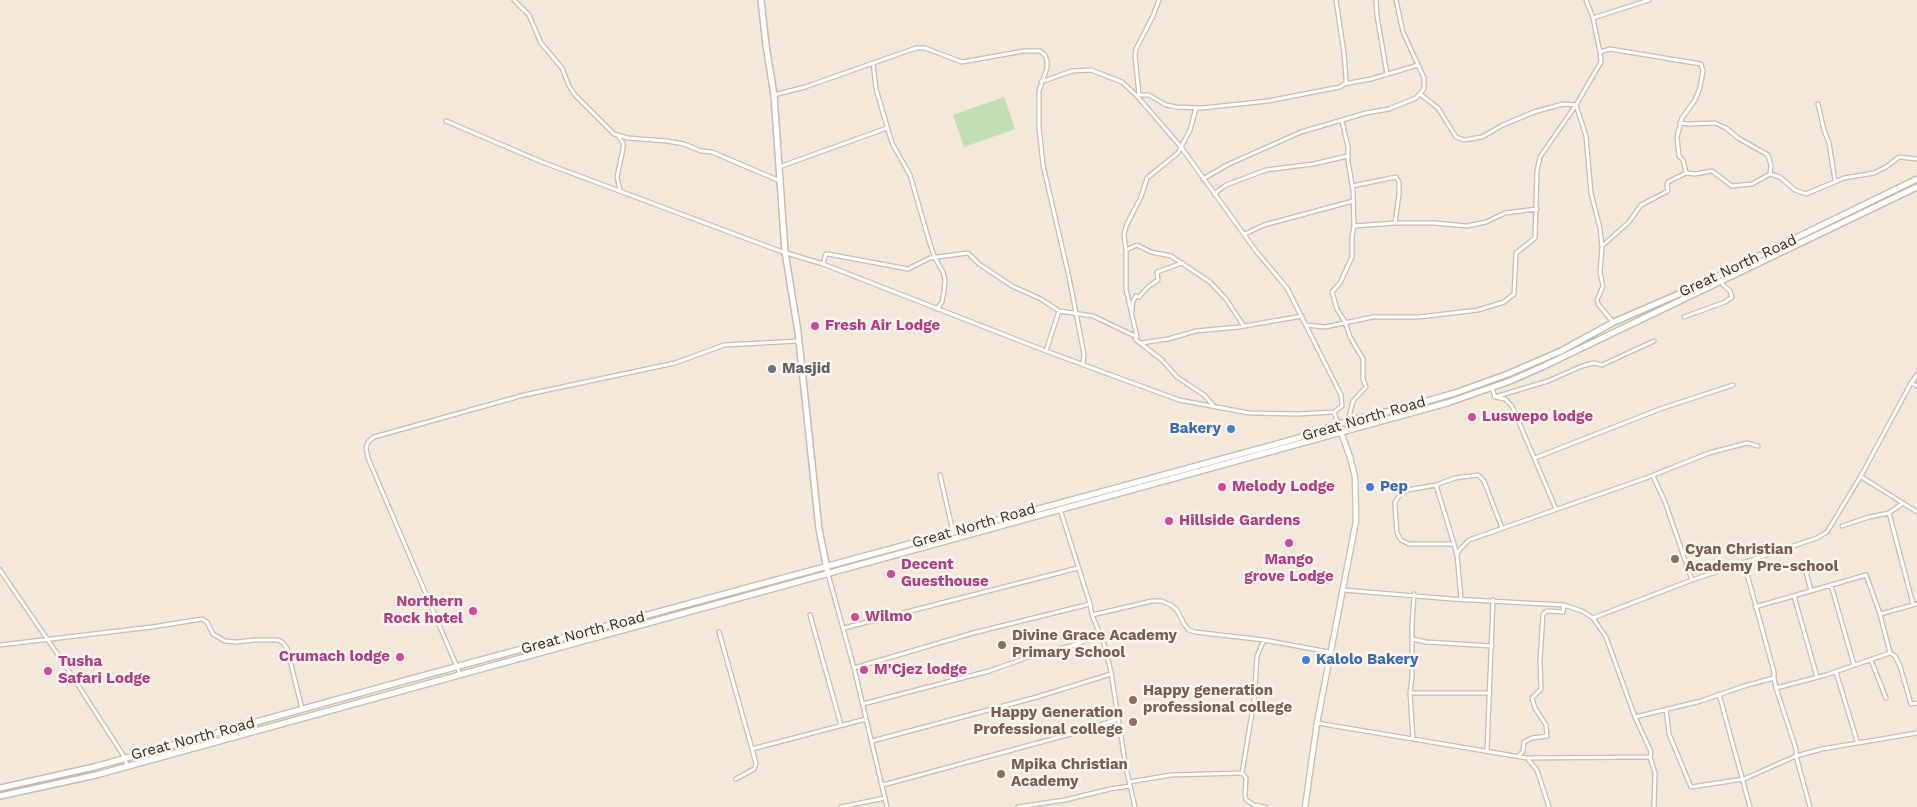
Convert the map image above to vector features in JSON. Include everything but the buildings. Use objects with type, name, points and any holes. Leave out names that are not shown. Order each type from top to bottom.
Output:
[{"type":"main road","points":[[761,0],[774,95],[779,167],[782,182],[785,252],[799,341],[819,529],[828,574]]},
{"type":"main road","name":"Great North Road","points":[[0,788],[84,770],[826,566],[953,533],[1295,438],[1348,421],[1396,410],[1491,381],[1561,351],[1614,322],[1695,287],[1917,179]]},
{"type":"main road","name":"Great North Road","points":[[0,796],[96,776],[828,574],[1059,508],[1447,403],[1535,370],[1917,187]]},
{"type":"main road","points":[[1305,807],[1329,652],[1356,521],[1355,477],[1338,424]]},
{"type":"main road","points":[[390,686],[392,693]]},
{"type":"street","points":[[514,0],[529,15],[541,43],[562,68],[569,86],[575,95],[604,125],[619,136],[623,143],[617,177],[620,190]]},
{"type":"street","points":[[1138,95],[1136,49],[1154,16],[1159,0]]},
{"type":"street","points":[[1138,95],[1150,95],[1166,105],[1196,108],[1268,101],[1340,87],[1346,83],[1344,53],[1336,0]]},
{"type":"street","points":[[1376,0],[1387,74]]},
{"type":"street","points":[[1203,178],[1281,140],[1366,112],[1399,106],[1416,98],[1420,94],[1425,82],[1403,32],[1396,0]]},
{"type":"street","points":[[1306,325],[1325,327],[1373,317],[1406,318],[1478,310],[1504,302],[1514,294],[1516,290],[1514,274],[1516,253],[1535,238],[1537,171],[1540,157],[1576,105],[1601,62],[1593,18],[1586,0]]},
{"type":"street","points":[[1593,18],[1650,0]]},
{"type":"street","points":[[774,95],[805,87],[916,48],[925,48],[962,62],[1024,51],[1036,50],[1045,55],[1048,61],[1039,91],[1038,127],[1043,165],[1069,277],[1084,354],[1083,364]]},
{"type":"street","points":[[1600,52],[1610,49],[1701,64],[1703,71],[1700,88],[1695,100],[1680,123],[1677,137],[1679,154],[1683,160],[1686,173]]},
{"type":"street","points":[[872,63],[876,89],[892,143],[910,175],[935,258],[941,267],[945,280],[942,302],[937,309]]},
{"type":"street","points":[[1343,84],[1387,74],[1418,64]]},
{"type":"street","points":[[446,122],[542,162],[785,252],[823,264],[1046,351],[1179,400],[1249,413],[1298,414],[1334,412],[1342,406],[1342,395],[1315,347],[1302,316],[1287,288],[1256,252],[1245,234],[1181,147],[1138,95],[1122,82],[1091,70],[1072,71],[1041,82]]},
{"type":"street","points":[[1420,94],[1438,108],[1456,137],[1464,140],[1482,137],[1503,125],[1534,112],[1563,104],[1576,105]]},
{"type":"street","points":[[1818,104],[1829,143],[1835,182]]},
{"type":"street","points":[[1576,105],[1586,136],[1591,193],[1600,228],[1602,247],[1600,273],[1603,286],[1597,300],[1598,304],[1614,322]]},
{"type":"street","points":[[1196,108],[1190,130],[1181,147],[1175,156],[1147,178],[1141,197],[1126,224],[1123,239],[1126,250],[1126,289],[1137,337],[1135,339],[1168,365],[1177,377],[1204,394],[1214,406]]},
{"type":"street","points":[[1342,120],[1352,186],[1354,226],[1352,258],[1340,283],[1332,292],[1337,309],[1363,359],[1363,379],[1366,387],[1353,402],[1348,421]]},
{"type":"street","points":[[1680,123],[1715,124],[1726,128],[1742,141],[1766,154],[1771,165],[1770,174]]},
{"type":"street","points":[[779,167],[888,128]]},
{"type":"street","points":[[619,136],[684,144],[700,152],[712,152],[782,182]]},
{"type":"street","points":[[1214,194],[1226,185],[1266,170],[1312,164],[1348,156]]},
{"type":"street","points":[[1770,174],[1783,179],[1795,190],[1806,194],[1835,182],[1874,173],[1900,157],[1917,159]]},
{"type":"street","points":[[1602,247],[1628,222],[1641,205],[1668,190],[1666,185],[1668,182],[1686,173],[1695,174],[1712,171],[1732,186],[1752,184],[1770,174]]},
{"type":"street","points":[[1352,186],[1396,178],[1399,182],[1399,195],[1395,223]]},
{"type":"street","points":[[1245,234],[1264,225],[1353,201]]},
{"type":"street","points":[[1354,226],[1435,223],[1467,226],[1486,222],[1505,213],[1537,209]]},
{"type":"street","points":[[1126,250],[1137,245],[1151,252],[1171,256],[1182,263],[1205,278],[1226,299],[1243,325]]},
{"type":"street","points":[[823,264],[826,254],[908,269],[925,259],[968,253],[979,264],[1012,286],[1042,299],[1059,311],[1096,317],[1137,337]]},
{"type":"street","points":[[1131,314],[1132,301],[1158,280],[1157,272],[1182,263]]},
{"type":"street","points":[[1684,317],[1725,302],[1732,297],[1730,290],[1722,285],[1721,281]]},
{"type":"street","points":[[1046,351],[1059,311]]},
{"type":"street","points":[[1141,343],[1168,339],[1196,331],[1302,316]]},
{"type":"street","points":[[460,675],[368,458],[366,448],[368,442],[374,437],[524,396],[675,363],[724,345],[799,341]]},
{"type":"street","points":[[1496,397],[1548,381],[1582,366],[1594,363],[1602,365],[1654,341]]},
{"type":"street","points":[[1593,618],[1692,580],[1817,538],[1827,532],[1917,375]]},
{"type":"street","points":[[1911,383],[1917,386]]},
{"type":"street","points":[[1536,458],[1660,409],[1733,385]]},
{"type":"street","points":[[1492,387],[1496,397]]},
{"type":"street","points":[[1496,397],[1506,399],[1512,406],[1536,458],[1556,509]]},
{"type":"street","points":[[1334,412],[1338,424]]},
{"type":"street","points":[[1457,555],[1469,540],[1502,528],[1701,456],[1744,443],[1751,442],[1758,446]]},
{"type":"street","points":[[940,474],[953,533]]},
{"type":"street","points":[[1652,475],[1664,502],[1692,580]]},
{"type":"street","points":[[1454,544],[1405,543],[1400,540],[1397,533],[1395,502],[1400,494],[1406,490],[1436,485],[1465,476],[1480,476],[1484,480],[1490,501],[1502,528]]},
{"type":"street","points":[[1860,476],[1917,512]]},
{"type":"street","points":[[1436,485],[1457,555],[1461,598]]},
{"type":"street","points":[[1842,526],[1889,513],[1904,503]]},
{"type":"street","points":[[1059,508],[1090,604],[1092,616],[1101,635],[1111,674],[1135,807]]},
{"type":"street","points":[[1880,614],[1915,604],[1889,513]]},
{"type":"street","points":[[1744,563],[1774,672],[1776,688],[1796,749],[1796,756],[1810,807]]},
{"type":"street","points":[[844,628],[1078,568]]},
{"type":"street","points":[[1805,568],[1811,591]]},
{"type":"street","points":[[0,570],[125,758],[127,766]]},
{"type":"street","points":[[828,574],[844,628],[887,807]]},
{"type":"street","points":[[1755,607],[1866,575],[1880,614],[1890,653],[1895,656],[1900,666],[1911,704],[1917,703]]},
{"type":"street","points":[[1831,585],[1854,665]]},
{"type":"street","points":[[1342,590],[1564,605],[1582,611],[1593,618],[1606,637],[1635,717],[1651,752],[1650,757],[1655,773],[1654,807]]},
{"type":"street","points":[[1413,739],[1410,693],[1414,594]]},
{"type":"street","points":[[1794,596],[1817,678]]},
{"type":"street","points":[[1092,616],[1152,600],[1161,601],[1177,610],[1184,624],[1189,630],[1195,632],[1264,640],[1329,652]]},
{"type":"street","points":[[1487,751],[1493,600]]},
{"type":"street","points":[[854,668],[973,633],[1090,604]]},
{"type":"street","points":[[1519,756],[1523,750],[1524,742],[1532,738],[1547,736],[1546,725],[1535,708],[1532,698],[1541,688],[1540,661],[1543,614],[1547,611],[1563,612],[1564,605]]},
{"type":"street","points":[[810,615],[841,725]]},
{"type":"street","points":[[0,644],[152,628],[205,620],[213,634],[225,641],[254,640],[282,642],[287,648],[302,709]]},
{"type":"street","points":[[719,632],[756,764],[754,768],[736,779]]},
{"type":"street","points":[[863,704],[988,671],[1101,635]]},
{"type":"street","points":[[1412,639],[1426,642],[1492,646]]},
{"type":"street","points":[[1264,640],[1257,656],[1254,701],[1242,773],[1246,778],[1246,800],[1254,805],[1266,807]]},
{"type":"street","points":[[1776,688],[1817,678],[1890,653]]},
{"type":"street","points":[[1871,660],[1886,698]]},
{"type":"street","points":[[1836,672],[1857,742]]},
{"type":"street","points":[[872,741],[1111,674]]},
{"type":"street","points":[[1635,717],[1701,701],[1774,678]]},
{"type":"street","points":[[1410,693],[1490,693]]},
{"type":"street","points":[[1720,694],[1750,807]]},
{"type":"street","points":[[1666,709],[1669,734],[1689,786],[1696,787],[1744,779],[1796,756],[1857,742],[1917,733]]},
{"type":"street","points":[[752,749],[866,719]]},
{"type":"street","points":[[883,785],[1078,732],[1118,719]]},
{"type":"street","points":[[1317,723],[1527,758],[1650,757]]},
{"type":"street","points":[[1527,758],[1536,770],[1549,807]]},
{"type":"street","points":[[1129,782],[1171,775],[1242,773]]},
{"type":"street","points":[[1018,807],[1130,786]]},
{"type":"street","points":[[841,807],[885,798]]},
{"type":"green space","points":[[1004,97],[1015,129],[964,147],[953,115]]},
{"type":"place","name":"Fresh Air Lodge","points":[[815,326]]},
{"type":"place","name":"Masjid","points":[[772,369]]},
{"type":"place","name":"Luswepo lodge","points":[[1472,417]]},
{"type":"place","name":"Bakery","points":[[1231,429]]},
{"type":"place","name":"Melody Lodge","points":[[1222,487]]},
{"type":"place","name":"Pep","points":[[1370,487]]},
{"type":"place","name":"Hillside Gardens","points":[[1169,521]]},
{"type":"place","name":"Mango grove Lodge","points":[[1289,543]]},
{"type":"place","name":"Cyan Christian Academy Pre-school","points":[[1675,559]]},
{"type":"place","name":"Decent Guesthouse","points":[[891,574]]},
{"type":"place","name":"Northern Rock hotel","points":[[473,611]]},
{"type":"place","name":"Wilmo","points":[[855,617]]},
{"type":"place","name":"Divine Grace Academy Primary School","points":[[1002,645]]},
{"type":"place","name":"Crumach lodge","points":[[400,657]]},
{"type":"place","name":"Kalolo Bakery","points":[[1306,660]]},
{"type":"place","name":"M'Cjez lodge","points":[[864,670]]},
{"type":"place","name":"Tusha Safari Lodge","points":[[48,671]]},
{"type":"place","name":"Happy generation professional college","points":[[1133,700]]},
{"type":"place","name":"Happy Generation Professional college","points":[[1133,722]]},
{"type":"place","name":"Mpika Christian Academy","points":[[1001,774]]}]
